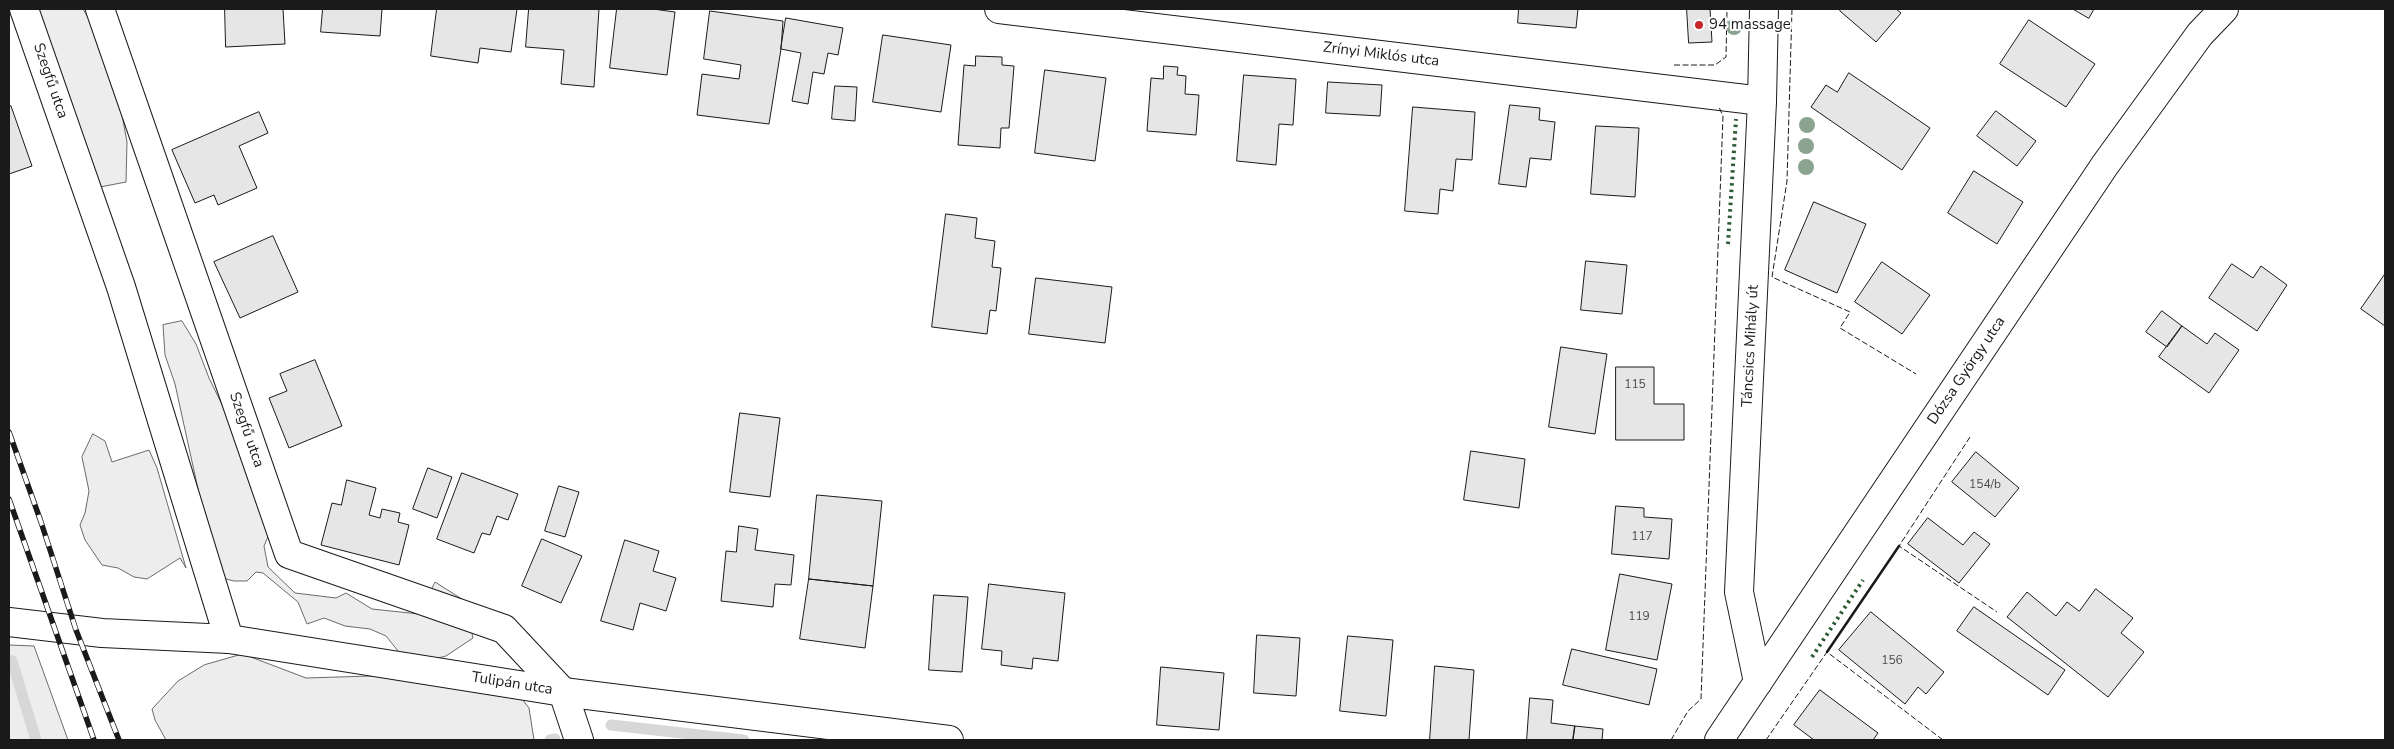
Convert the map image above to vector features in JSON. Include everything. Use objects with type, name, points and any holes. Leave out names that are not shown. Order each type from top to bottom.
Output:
[{"type":"street","name":"Szegfű utca","points":[[24,9],[121,287],[229,639]]},
{"type":"street","name":"Szegfű utca","points":[[100,9],[289,554],[504,629],[563,692]]},
{"type":"street","name":"Zrínyi Miklós utca","points":[[999,9],[1762,101]]},
{"type":"street","name":"Táncsics Mihály út","points":[[1758,682],[1739,592],[1762,101],[1764,9]]},
{"type":"street","name":"Dózsa György utca","points":[[1719,740],[2105,165],[2200,34],[2224,9]]},
{"type":"street","name":"Tulipán utca","points":[[9,622],[76,630],[229,639],[563,692],[949,740]]},
{"type":"street","points":[[563,692],[579,740]]},
{"type":"shaded area","points":[[39,9],[83,9],[98,34],[120,104],[127,142],[126,182],[100,187],[52,60]]},
{"type":"shaded area","points":[[182,321],[196,344],[209,378],[231,423],[254,496],[270,532],[264,546],[268,567],[295,593],[336,598],[346,593],[372,609],[419,614],[435,582],[465,601],[473,638],[446,656],[426,661],[402,656],[386,636],[370,629],[345,626],[324,618],[307,624],[298,602],[263,573],[256,572],[247,581],[234,581],[222,578],[214,562],[175,384],[165,355],[163,325]]},
{"type":"shaded area","points":[[93,434],[105,441],[112,462],[149,450],[157,468],[186,568],[180,558],[147,579],[134,577],[118,568],[102,565],[85,540],[80,525],[85,513],[89,491],[82,457]]},
{"type":"shaded area","points":[[9,645],[34,646],[68,740],[9,740]]},
{"type":"shaded area","points":[[243,654],[306,678],[501,672],[529,708],[534,740],[166,740],[155,720],[152,709],[178,681],[204,665]]},
{"type":"building","points":[[225,9],[283,9],[285,44],[226,47]]},
{"type":"building","points":[[323,9],[382,9],[380,36],[321,32]]},
{"type":"building","points":[[437,9],[517,9],[511,52],[480,48],[478,63],[431,56]]},
{"type":"building","points":[[529,9],[599,9],[594,87],[561,84],[564,50],[526,47]]},
{"type":"building","points":[[617,9],[653,9],[675,12],[667,75],[610,68]]},
{"type":"building","points":[[1519,9],[1578,9],[1576,28],[1518,23]]},
{"type":"building","name":"94 massage","points":[[1687,9],[1710,9],[1712,42],[1689,43]]},
{"type":"building","points":[[1841,9],[1896,9],[1901,13],[1876,42],[1840,11]]},
{"type":"building","points":[[2073,9],[2094,9],[2089,18]]},
{"type":"building","points":[[710,11],[783,21],[781,49],[769,124],[697,115],[702,74],[739,79],[741,65],[704,59]]},
{"type":"building","points":[[786,18],[843,28],[838,55],[828,53],[824,74],[813,72],[808,104],[792,101],[801,53],[781,49]]},
{"type":"building","points":[[2029,20],[2095,64],[2066,107],[2000,64]]},
{"type":"building","points":[[883,35],[951,45],[941,112],[873,102]]},
{"type":"building","points":[[976,56],[1002,57],[1002,65],[1014,66],[1009,128],[1001,128],[1000,148],[958,145],[964,65],[975,66]]},
{"type":"building","points":[[1164,66],[1178,67],[1177,75],[1186,76],[1185,94],[1199,95],[1196,135],[1147,131],[1151,78],[1163,79]]},
{"type":"building","points":[[1045,70],[1106,78],[1095,161],[1035,153]]},
{"type":"building","points":[[1849,73],[1930,128],[1902,170],[1811,107],[1826,85],[1837,92]]},
{"type":"building","points":[[1244,75],[1296,79],[1293,125],[1279,124],[1276,165],[1237,161]]},
{"type":"building","points":[[1328,82],[1382,85],[1380,116],[1326,113]]},
{"type":"building","points":[[835,86],[857,87],[855,121],[832,119]]},
{"type":"building","points":[[1510,105],[1540,108],[1539,120],[1555,122],[1551,160],[1530,158],[1526,187],[1499,184]]},
{"type":"building","points":[[11,106],[32,166],[9,174],[9,107]]},
{"type":"building","points":[[1413,107],[1475,112],[1472,160],[1456,159],[1453,191],[1440,189],[1438,214],[1405,211]]},
{"type":"building","points":[[1996,111],[2036,141],[2017,166],[1977,136]]},
{"type":"building","points":[[259,112],[268,133],[239,146],[257,188],[218,205],[214,195],[195,203],[172,150]]},
{"type":"building","points":[[1596,126],[1639,128],[1635,197],[1591,194]]},
{"type":"building","points":[[1974,171],[2023,202],[1997,244],[1948,213]]},
{"type":"building","points":[[1814,202],[1866,224],[1837,293],[1785,270]]},
{"type":"building","points":[[946,214],[977,218],[975,238],[995,241],[992,267],[1001,268],[996,311],[990,310],[987,334],[932,327]]},
{"type":"building","points":[[273,236],[298,292],[240,318],[214,262]]},
{"type":"building","points":[[1586,261],[1627,265],[1622,314],[1581,310]]},
{"type":"building","points":[[1882,262],[1930,295],[1902,334],[1855,302]]},
{"type":"building","points":[[2232,264],[2253,278],[2261,266],[2287,285],[2257,331],[2209,298]]},
{"type":"building","points":[[2385,274],[2385,326],[2361,309]]},
{"type":"building","points":[[1036,278],[1112,287],[1105,343],[1029,334]]},
{"type":"building","points":[[2162,311],[2182,326],[2167,347],[2146,332]]},
{"type":"building","points":[[2182,326],[2207,344],[2215,333],[2239,350],[2209,393],[2159,357]]},
{"type":"building","points":[[1561,347],[1607,354],[1595,434],[1549,427]]},
{"type":"building","points":[[315,360],[342,426],[289,448],[269,398],[287,391],[280,374]]},
{"type":"building","points":[[1616,367],[1654,367],[1654,404],[1684,404],[1684,440],[1616,440]]},
{"type":"building","points":[[740,413],[780,418],[770,497],[730,492]]},
{"type":"building","points":[[1471,451],[1525,459],[1519,508],[1464,500]]},
{"type":"building","points":[[1976,452],[2019,488],[1995,517],[1952,482]]},
{"type":"building","points":[[428,468],[452,477],[437,518],[413,509]]},
{"type":"building","points":[[462,473],[518,494],[508,520],[497,516],[490,535],[482,533],[474,553],[437,539]]},
{"type":"building","points":[[347,480],[376,488],[369,515],[380,518],[382,509],[400,513],[398,522],[409,525],[399,565],[321,545],[332,503],[341,505]]},
{"type":"building","points":[[559,486],[579,492],[565,537],[545,531]]},
{"type":"building","points":[[817,495],[882,501],[873,586],[809,579]]},
{"type":"building","points":[[1616,506],[1644,508],[1644,517],[1672,519],[1669,559],[1612,554]]},
{"type":"building","points":[[1928,518],[1963,545],[1974,532],[1990,544],[1959,583],[1908,544]]},
{"type":"building","points":[[739,526],[758,529],[755,550],[794,555],[791,585],[775,584],[773,607],[721,601],[726,551],[736,552]]},
{"type":"building","points":[[542,539],[582,556],[561,603],[522,586]]},
{"type":"building","points":[[625,540],[659,551],[653,571],[676,578],[666,611],[640,603],[633,630],[601,621]]},
{"type":"building","points":[[1620,574],[1672,584],[1657,660],[1606,650]]},
{"type":"building","points":[[809,579],[873,586],[865,648],[800,639]]},
{"type":"building","points":[[989,584],[1065,593],[1058,661],[1033,658],[1032,669],[1001,665],[1002,651],[982,649]]},
{"type":"building","points":[[2096,589],[2133,618],[2121,633],[2144,652],[2108,697],[2007,617],[2027,592],[2056,616],[2067,602],[2079,611]]},
{"type":"building","points":[[934,595],[968,597],[962,672],[929,670]]},
{"type":"building","points":[[1974,607],[2065,670],[2048,695],[1957,631]]},
{"type":"building","points":[[1871,612],[1944,672],[1926,694],[1918,687],[1905,704],[1839,650]]},
{"type":"building","points":[[1257,635],[1300,638],[1296,696],[1254,693]]},
{"type":"building","points":[[1348,636],[1393,640],[1386,716],[1340,711]]},
{"type":"building","points":[[1572,649],[1657,669],[1649,705],[1563,685]]},
{"type":"building","points":[[1435,666],[1474,670],[1469,740],[1430,740]]},
{"type":"building","points":[[1161,667],[1224,673],[1219,730],[1157,725]]},
{"type":"building","points":[[1820,690],[1878,733],[1873,740],[1814,740],[1794,725]]},
{"type":"building","points":[[1530,698],[1553,700],[1551,723],[1575,726],[1573,740],[1527,740]]},
{"type":"building","points":[[1575,726],[1603,729],[1602,740],[1573,740]]},
{"type":"waterway","points":[[9,660],[12,661],[36,740]]},
{"type":"waterway","points":[[611,725],[744,740]]},
{"type":"waterway","points":[[550,740],[555,739]]},
{"type":"railway","points":[[9,432],[76,630],[119,740]]},
{"type":"railway","points":[[9,499],[94,740]]},
{"type":"hedge","points":[[1728,244],[1736,119]]},
{"type":"hedge","points":[[1812,657],[1863,580]]},
{"type":"fence","points":[[1674,65],[1715,65],[1726,57],[1727,9]]},
{"type":"fence","points":[[1792,9],[1787,181],[1772,277],[1850,312],[1840,328],[1916,374]]},
{"type":"fence","points":[[1671,740],[1688,711],[1701,699],[1723,116],[1719,107]]},
{"type":"fence","points":[[1970,437],[1899,546],[1997,612]]},
{"type":"fence","points":[[1766,740],[1827,652],[1943,740]]},
{"type":"wall","points":[[1827,652],[1899,546]]},
{"type":"place","name":"94 massage","points":[[1699,25]]}]
